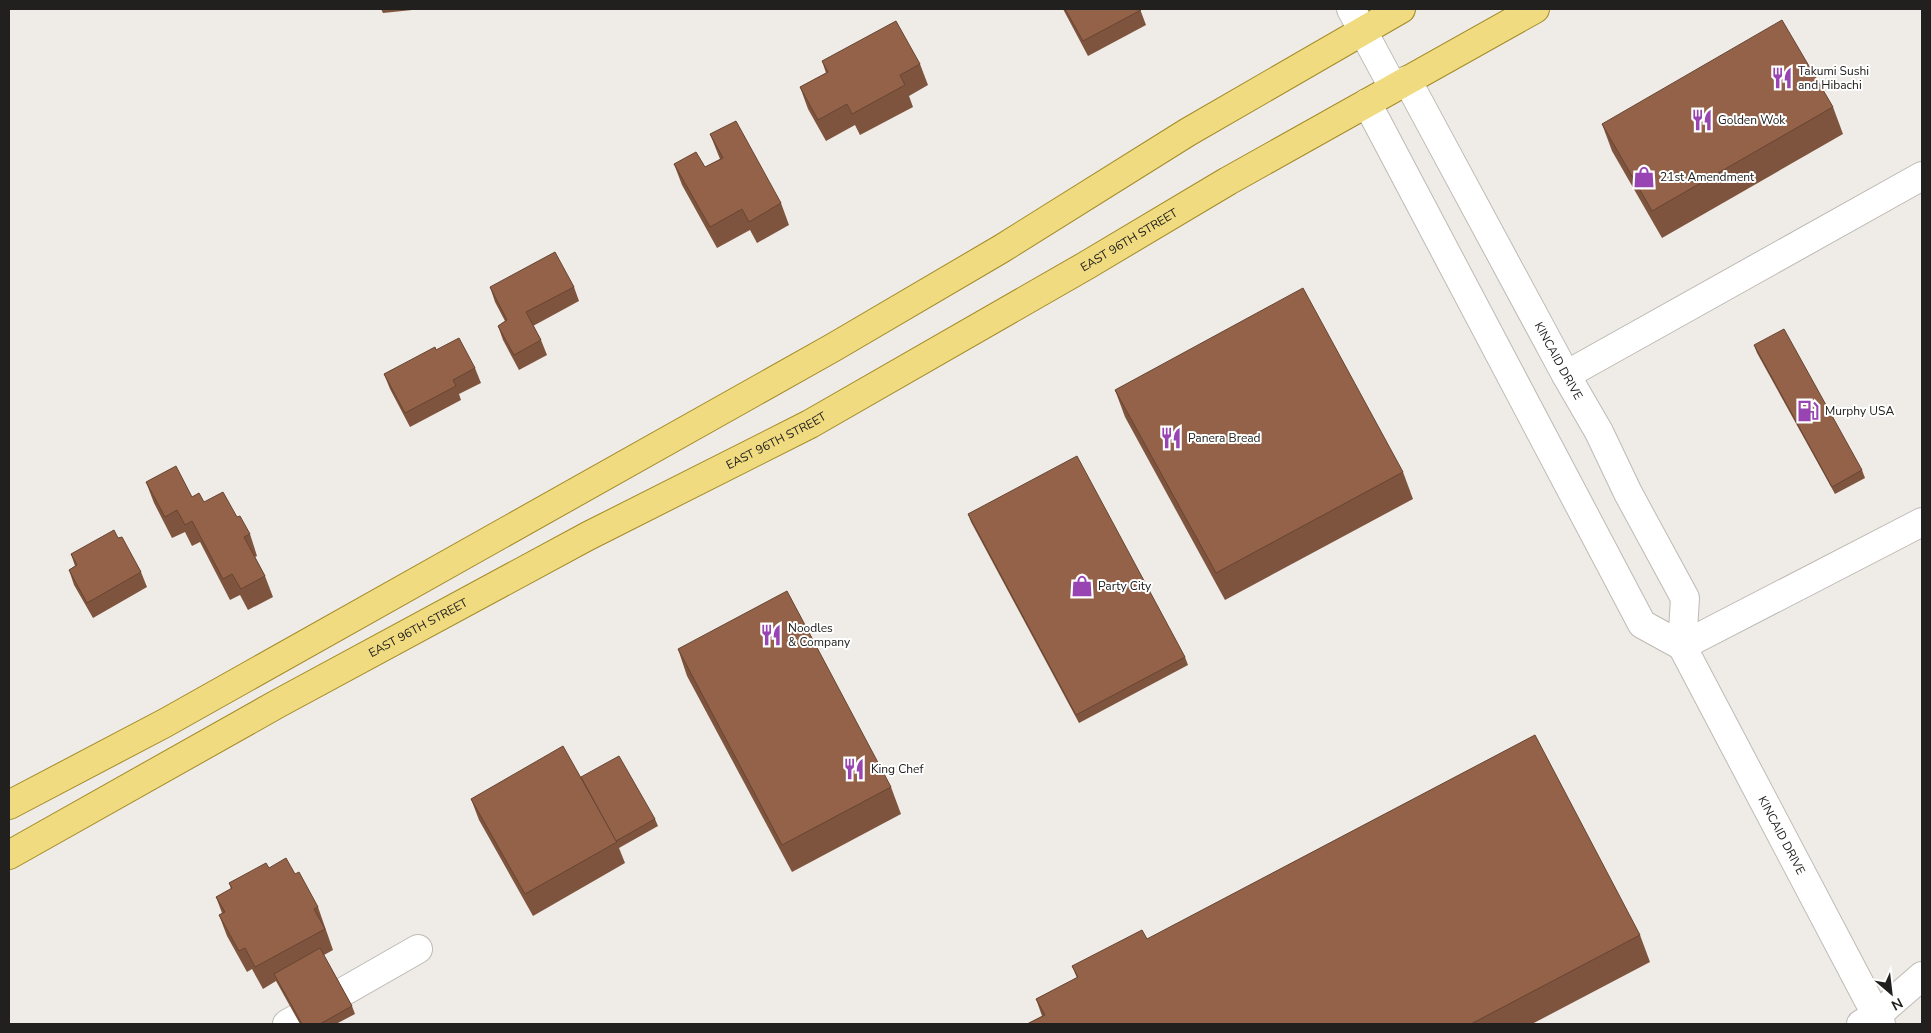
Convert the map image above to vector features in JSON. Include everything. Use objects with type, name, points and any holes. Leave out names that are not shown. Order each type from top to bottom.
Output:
[{"type":"main road","points":[[9,805],[164,723],[834,347],[1001,249],[1188,132],[1357,20],[1401,9]]},
{"type":"main road","name":"EAST 96TH STREET","points":[[9,855],[279,703],[588,536],[810,424],[1087,265],[1228,181],[1535,9]]},
{"type":"street","name":"KINCAID DRIVE","points":[[1357,20],[1379,62],[1400,84],[1599,432],[1628,493],[1685,598],[1682,646],[1872,1022]]},
{"type":"street","points":[[1367,102],[1642,624],[1682,646],[1922,522]]},
{"type":"street","points":[[1566,375],[1922,176]]},
{"type":"street","points":[[287,1024],[418,950]]},
{"type":"street","points":[[1872,1022],[1922,976]]},
{"type":"building","points":[[1065,9],[1140,9],[1141,10],[1083,41]]},
{"type":"building","points":[[1782,20],[1833,107],[1652,211],[1602,124]]},
{"type":"building","points":[[896,21],[920,64],[900,75],[905,85],[852,114],[847,104],[818,120],[800,87],[828,72],[822,61]]},
{"type":"building","points":[[736,121],[781,203],[749,222],[742,209],[710,227],[674,164],[696,152],[705,167],[723,158],[710,134]]},
{"type":"building","points":[[555,252],[574,287],[526,312],[541,340],[514,355],[498,326],[507,320],[490,287]]},
{"type":"building","points":[[1303,288],[1403,472],[1216,573],[1115,390]]},
{"type":"building","points":[[1784,329],[1862,470],[1832,487],[1754,345]]},
{"type":"building","points":[[459,338],[475,368],[453,380],[456,386],[405,413],[384,374],[435,347],[436,350]]},
{"type":"building","points":[[1077,456],[1185,657],[1076,715],[968,514]]},
{"type":"building","points":[[176,466],[192,497],[199,493],[204,502],[223,492],[237,517],[240,516],[250,534],[244,537],[265,576],[241,589],[232,574],[223,579],[192,521],[185,525],[177,510],[165,517],[146,482]]},
{"type":"building","points":[[114,530],[118,538],[122,537],[141,572],[87,603],[69,570],[77,565],[71,554]]},
{"type":"building","points":[[787,591],[891,787],[782,845],[678,649]]},
{"type":"building","points":[[1535,735],[1640,935],[1471,1024],[1027,1024],[1045,1015],[1036,999],[1078,977],[1072,966],[1142,930],[1147,939]]},
{"type":"building","points":[[563,746],[617,842],[525,894],[471,799]]},
{"type":"building","points":[[619,756],[655,819],[616,841],[581,777]]},
{"type":"building","points":[[286,858],[295,874],[299,872],[318,907],[314,909],[325,929],[255,967],[245,948],[239,951],[219,915],[225,912],[216,897],[232,888],[229,883],[266,863],[269,868]]},
{"type":"building","points":[[320,948],[352,1006],[320,1024],[302,1024],[274,974]]},
{"type":"place","name":"Takumi Sushi and Hibachi","points":[[1782,78]]},
{"type":"place","name":"Golden Wok","points":[[1702,120]]},
{"type":"place","name":"21st Amendment","points":[[1644,177]]},
{"type":"place","name":"Murphy USA","points":[[1808,411]]},
{"type":"place","name":"Panera Bread","points":[[1171,438]]},
{"type":"place","name":"Party City","points":[[1082,586]]},
{"type":"place","name":"Noodles & Company","points":[[771,635]]},
{"type":"place","name":"King Chef","points":[[854,769]]}]
